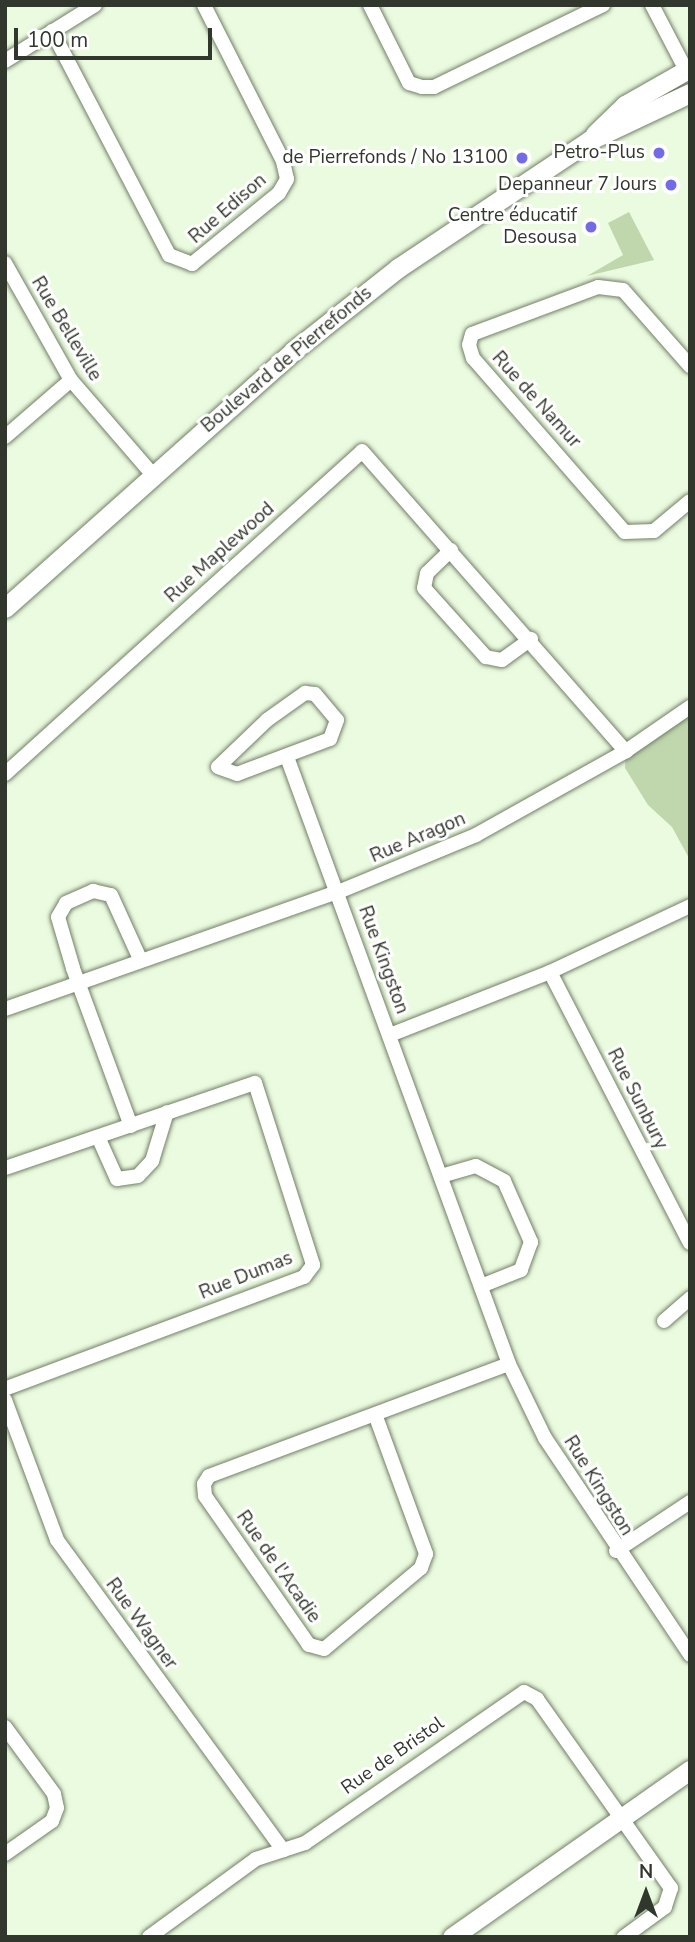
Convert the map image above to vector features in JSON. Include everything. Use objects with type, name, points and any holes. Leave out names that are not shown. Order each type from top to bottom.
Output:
[{"type":"main road","name":"Boulevard de Pierrefonds","points":[[590,140],[625,105],[688,72]]},
{"type":"main road","name":"Boulevard de Pierrefonds","points":[[5,608],[153,475],[356,300],[590,140],[690,93]]},
{"type":"main road","points":[[452,1937],[690,1770]]},
{"type":"street","points":[[5,61],[96,5]]},
{"type":"street","name":"Rue Edison","points":[[52,31],[169,255],[192,264],[279,193],[287,179],[283,161],[204,5]]},
{"type":"street","points":[[370,5],[409,83],[422,88],[434,87],[603,5]]},
{"type":"street","points":[[652,5],[688,72]]},
{"type":"street","name":"Rue Belleville","points":[[5,263],[71,380],[153,475]]},
{"type":"street","name":"Rue de Namur","points":[[690,366],[623,290],[598,287],[472,334],[469,345],[472,358],[625,532],[654,531],[690,501]]},
{"type":"street","points":[[5,437],[71,380]]},
{"type":"street","name":"Rue Maplewood","points":[[5,774],[362,451],[531,639],[626,751]]},
{"type":"street","points":[[452,551],[427,573],[424,588],[468,638],[486,657],[502,660],[531,639]]},
{"type":"street","points":[[305,693],[315,694],[337,720],[337,731],[287,757],[237,774],[218,767],[267,720],[305,693]]},
{"type":"street","name":"Rue Aragon","points":[[5,1010],[78,985],[140,959],[338,891],[476,835],[626,751],[690,707]]},
{"type":"street","name":"Rue Kingston","points":[[287,757],[509,1364],[545,1438],[616,1551],[690,1655]]},
{"type":"street","points":[[131,1126],[78,985],[58,917],[66,903],[93,891],[111,895],[140,959]]},
{"type":"street","points":[[390,1035],[551,972],[690,906]]},
{"type":"street","name":"Rue Sunbury","points":[[551,972],[690,1243]]},
{"type":"street","name":"Rue Dumas","points":[[5,1168],[99,1139],[167,1112],[255,1083],[313,1265],[304,1277],[5,1389]]},
{"type":"street","points":[[99,1139],[117,1179],[138,1176],[152,1161],[167,1112]]},
{"type":"street","points":[[441,1176],[476,1166],[504,1181],[531,1242],[520,1270],[481,1286]]},
{"type":"street","points":[[664,1321],[690,1298]]},
{"type":"street","name":"Rue de l'Acadie","points":[[376,1417],[426,1553],[421,1568],[324,1649],[309,1645],[205,1496],[204,1484],[209,1476],[376,1417],[509,1364]]},
{"type":"street","name":"Rue Wagner","points":[[5,1400],[57,1540],[283,1850]]},
{"type":"street","points":[[616,1551],[690,1502]]},
{"type":"street","name":"Rue de Bristol","points":[[149,1937],[257,1859],[305,1843],[524,1692],[537,1699],[623,1816]]},
{"type":"street","points":[[5,1727],[54,1794],[57,1808],[52,1821],[5,1854]]},
{"type":"street","points":[[623,1816],[671,1888],[665,1907],[624,1937]]},
{"type":"green space","points":[[629,212],[654,260],[587,276],[623,255],[608,223]]},
{"type":"green space","points":[[690,707],[690,860],[672,827],[648,805],[625,768],[626,751]]},
{"type":"place","name":"Petro-Plus","points":[[659,153]]},
{"type":"place","name":"de Pierrefonds / No 13100","points":[[522,158]]},
{"type":"place","name":"Depanneur 7 Jours","points":[[671,185]]},
{"type":"place","name":"Centre éducatif Desousa","points":[[591,227]]}]
